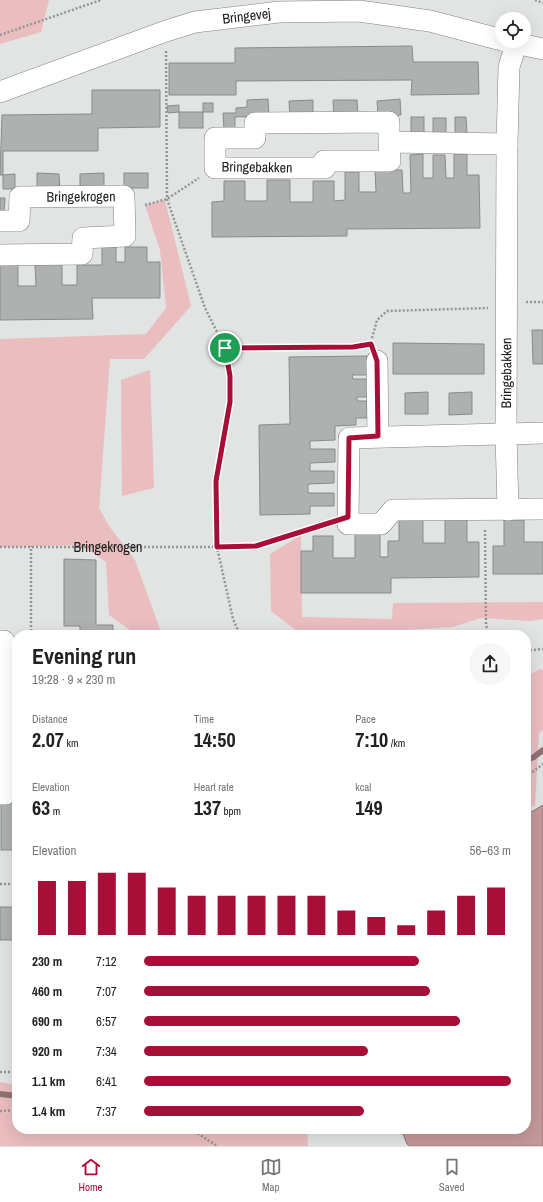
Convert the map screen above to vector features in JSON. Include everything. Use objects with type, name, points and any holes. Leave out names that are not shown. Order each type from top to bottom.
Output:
[{"type":"street","name":"Bringevej","points":[[0,92],[166,31],[195,22],[279,12],[359,12],[430,21],[495,38]]},
{"type":"street","name":"Bringevej","points":[[531,47],[543,49]]},
{"type":"street","name":"Bringebakken","points":[[508,48],[506,434],[508,510]]},
{"type":"street","name":"Bringebakken","points":[[388,122],[389,142],[390,161],[324,161],[325,168],[215,168],[215,138],[255,138],[255,124],[388,122]]},
{"type":"street","points":[[389,142],[507,144]]},
{"type":"street","name":"Bringekrogen","points":[[0,221],[19,221],[20,197],[124,196],[125,236],[83,238],[82,254],[0,255]]},
{"type":"street","points":[[377,361],[378,436]]},
{"type":"street","points":[[543,433],[378,436],[349,438],[348,524],[382,524],[393,510],[543,509]]},
{"type":"street","points":[[0,641],[4,641],[6,794],[0,794]]},
{"type":"path","points":[[0,35],[101,0]]},
{"type":"path","points":[[535,0],[543,3]]},
{"type":"path","points":[[166,31],[167,199],[205,308],[225,348],[230,376],[230,402],[216,481],[217,547],[233,619],[238,630]]},
{"type":"path","points":[[124,207],[141,206],[167,199],[215,168]]},
{"type":"path","points":[[225,348],[353,347],[371,344],[378,320],[387,311],[495,308],[507,303]]},
{"type":"path","points":[[484,510],[487,630]]},
{"type":"path","points":[[217,547],[256,546],[348,517]]},
{"type":"path","points":[[31,630],[32,546]]},
{"type":"path","name":"Bringekrogen","points":[[0,547],[217,547]]},
{"type":"path","points":[[531,650],[543,649]]},
{"type":"path","points":[[531,773],[543,764]]},
{"type":"path","points":[[0,884],[12,884]]},
{"type":"path","points":[[0,1072],[12,1072]]},
{"type":"path","points":[[0,1111],[12,1110]]},
{"type":"path","points":[[199,1134],[217,1146]]},
{"type":"shaded area","points":[[0,0],[49,0],[41,32],[0,44]]},
{"type":"shaded area","points":[[165,200],[191,306],[144,359],[110,359],[99,508],[109,526],[135,560],[160,630],[130,630],[109,615],[106,562],[81,545],[0,547],[0,339],[146,334],[166,308],[160,250],[145,205]]},
{"type":"shaded area","points":[[150,370],[154,488],[122,496],[121,380]]},
{"type":"shaded area","points":[[301,535],[302,617],[392,619],[393,603],[543,602],[543,619],[530,621],[481,618],[453,627],[407,630],[296,630],[271,611],[270,554]]},
{"type":"shaded area","points":[[540,669],[543,670],[543,730],[539,733],[535,805],[531,807],[531,674]]},
{"type":"shaded area","points":[[543,805],[543,1146],[410,1146],[407,1144],[403,1134],[531,1134],[531,812]]},
{"type":"shaded area","points":[[0,1082],[12,1084],[12,1134],[307,1134],[308,1146],[0,1146]]},
{"type":"building","points":[[412,46],[413,62],[478,62],[479,94],[411,95],[412,80],[236,81],[236,95],[169,95],[169,63],[235,63],[235,48]]},
{"type":"building","points":[[92,90],[160,90],[160,127],[98,128],[98,151],[3,151],[3,175],[0,175],[2,115],[92,114]]},
{"type":"building","points":[[268,99],[269,116],[235,117],[235,129],[224,130],[223,113],[236,113],[236,108],[247,107],[247,100]]},
{"type":"building","points":[[400,99],[401,115],[378,116],[377,101]]},
{"type":"building","points":[[313,100],[313,115],[290,116],[289,101]]},
{"type":"building","points":[[333,100],[357,100],[358,116],[334,117]]},
{"type":"building","points":[[203,103],[213,103],[213,112],[203,112]]},
{"type":"building","points":[[179,105],[179,112],[168,113],[167,106]]},
{"type":"building","points":[[179,112],[203,112],[203,128],[179,128]]},
{"type":"building","points":[[411,117],[424,117],[424,134],[411,134]]},
{"type":"building","points":[[455,117],[466,117],[467,133],[455,134]]},
{"type":"building","points":[[433,118],[446,118],[446,133],[433,133]]},
{"type":"building","points":[[423,154],[423,178],[433,178],[433,155],[445,155],[446,178],[454,178],[454,154],[467,154],[467,175],[479,175],[480,228],[347,229],[347,236],[212,237],[212,202],[224,201],[224,181],[245,181],[245,201],[267,201],[267,180],[290,180],[290,202],[313,202],[313,181],[334,181],[334,201],[345,200],[345,172],[359,172],[359,192],[376,192],[375,170],[402,170],[403,193],[411,193],[410,155]]},
{"type":"building","points":[[37,173],[59,174],[60,189],[37,190]]},
{"type":"building","points":[[104,173],[104,188],[80,189],[80,174]]},
{"type":"building","points":[[124,173],[148,173],[148,188],[124,188]]},
{"type":"building","points":[[15,174],[15,189],[3,189],[3,175]]},
{"type":"building","points":[[0,198],[5,198],[4,214],[0,214]]},
{"type":"building","points":[[102,247],[116,247],[116,262],[125,262],[125,247],[147,247],[147,262],[160,262],[160,298],[92,298],[93,319],[0,320],[0,265],[18,264],[18,286],[36,286],[35,265],[62,264],[62,285],[77,285],[77,265],[102,265]]},
{"type":"building","points":[[532,330],[543,330],[543,364],[533,364]]},
{"type":"building","points":[[393,343],[484,344],[484,374],[393,374]]},
{"type":"building","points":[[367,356],[368,375],[352,375],[353,379],[368,379],[368,397],[357,397],[357,401],[367,401],[367,418],[356,418],[356,425],[335,426],[335,440],[310,441],[310,449],[335,449],[335,462],[310,463],[310,471],[334,471],[334,483],[308,484],[308,493],[334,493],[334,506],[310,506],[310,514],[260,515],[259,425],[290,424],[289,357]]},
{"type":"building","points":[[428,392],[428,414],[405,414],[405,393]]},
{"type":"building","points":[[472,392],[472,414],[449,415],[449,393]]},
{"type":"building","points":[[399,517],[423,517],[423,543],[445,543],[445,519],[467,519],[467,542],[479,542],[479,577],[391,578],[391,593],[301,593],[301,551],[313,551],[313,536],[333,536],[333,558],[355,558],[355,534],[380,534],[380,557],[388,557],[388,541],[399,541]]},
{"type":"building","points":[[504,520],[524,520],[524,542],[543,542],[543,574],[493,574],[493,546],[504,546]]},
{"type":"building","points":[[64,559],[96,560],[96,625],[113,625],[113,630],[80,630],[80,626],[64,626]]},
{"type":"building","points":[[1,803],[12,803],[12,850],[1,850]]},
{"type":"building","points":[[0,907],[12,907],[12,940],[0,940]]},
{"type":"waterway","points":[[531,758],[543,750]]},
{"type":"waterway","points":[[0,1094],[12,1095]]},
{"type":"route","points":[[371,344],[377,361],[378,436],[349,438],[348,517],[256,546],[217,547],[216,481],[230,402],[230,376],[225,348],[353,347],[371,344]]}]
